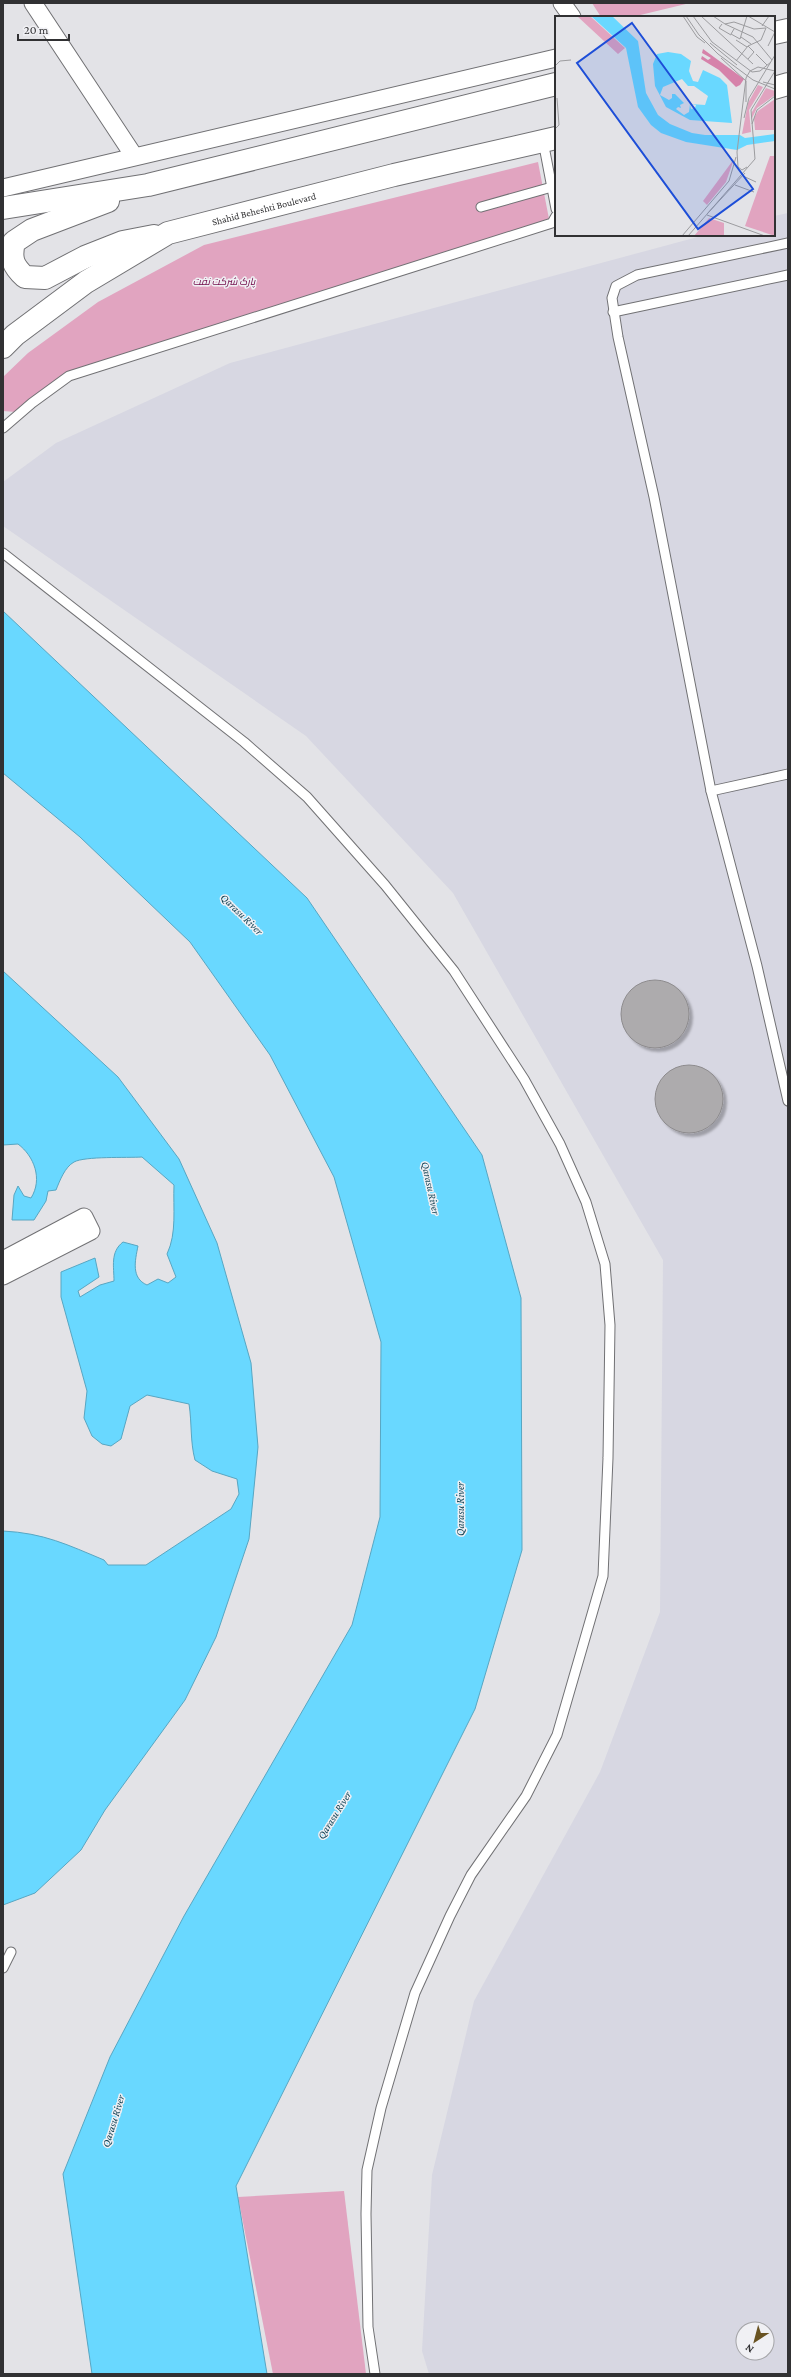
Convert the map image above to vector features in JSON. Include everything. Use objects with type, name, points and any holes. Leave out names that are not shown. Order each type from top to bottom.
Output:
[{"type":"main road","points":[[775,33],[788,30]]},
{"type":"main road","points":[[3,208],[148,185],[555,84]]},
{"type":"main road","points":[[775,88],[788,84]]},
{"type":"main road","name":"Shahid Beheshti Boulevard","points":[[3,347],[15,335],[86,282],[168,233],[394,175],[549,139]]},
{"type":"main road","points":[[148,185],[32,230],[14,242],[11,254],[14,267],[25,278],[45,278],[86,257],[123,242],[168,233]]},
{"type":"street","points":[[33,3],[134,156]]},
{"type":"street","points":[[562,3],[571,16]]},
{"type":"street","points":[[5,183],[134,156],[555,58]]},
{"type":"street","points":[[3,1260],[84,1217],[91,1231],[3,1276]]},
{"type":"lane","points":[[549,139],[552,188],[555,204]]},
{"type":"lane","points":[[481,207],[552,188]]},
{"type":"lane","points":[[3,428],[32,403],[69,376],[552,223],[555,218]]},
{"type":"lane","points":[[788,243],[637,275],[616,286],[613,293],[613,312],[654,497],[711,791],[757,966],[788,1101]]},
{"type":"lane","points":[[613,312],[788,275]]},
{"type":"lane","points":[[3,553],[244,742],[307,797],[385,885],[454,971],[524,1079],[560,1144],[586,1202],[605,1264],[610,1325],[608,1458],[603,1576],[557,1735],[526,1796],[471,1875],[450,1916],[415,1993],[380,2108],[367,2170],[366,2214],[368,2327],[375,2374]]},
{"type":"lane","points":[[711,791],[788,774]]},
{"type":"lane","points":[[3,1968],[11,1952]]},
{"type":"shaded area","points":[[788,213],[788,2374],[429,2374],[422,2351],[432,2175],[474,2001],[600,1772],[660,1612],[663,1260],[453,893],[306,736],[3,526],[3,482],[56,443],[230,363],[701,236],[775,236],[775,216]]},
{"type":"green space","points":[[592,3],[690,3],[636,16],[600,16]]},
{"type":"green space","name":"پارک شرکت نفت","points":[[538,162],[549,219],[68,373],[16,412],[3,411],[3,377],[28,353],[98,302],[204,245]]},
{"type":"green space","points":[[344,2191],[366,2374],[273,2374],[238,2197]]},
{"type":"water","name":"Qarasu River","points":[[3,611],[307,898],[482,1155],[521,1298],[522,1550],[475,1709],[236,2186],[267,2374],[92,2374],[63,2174],[110,2057],[184,1916],[352,1625],[380,1517],[381,1342],[334,1177],[270,1055],[190,942],[80,837],[3,773]]},
{"type":"water","points":[[3,971],[118,1077],[179,1159],[217,1243],[251,1363],[258,1447],[249,1539],[216,1637],[185,1700],[105,1810],[81,1850],[35,1893],[3,1905],[3,1531],[18,1532],[43,1537],[79,1549],[104,1560],[108,1565],[146,1565],[231,1509],[239,1494],[237,1479],[212,1471],[195,1460],[192,1446],[189,1404],[147,1395],[130,1406],[121,1439],[111,1446],[102,1444],[92,1436],[84,1418],[87,1391],[61,1297],[61,1272],[95,1258],[99,1277],[78,1291],[80,1297],[100,1285],[114,1281],[114,1255],[116,1250],[123,1242],[138,1246],[135,1268],[138,1278],[142,1282],[147,1285],[158,1279],[168,1283],[176,1277],[167,1254],[172,1238],[174,1220],[174,1185],[142,1157],[79,1160],[68,1167],[56,1190],[48,1191],[46,1201],[34,1220],[12,1220],[14,1195],[18,1186],[24,1196],[31,1198],[35,1191],[36,1176],[32,1161],[24,1149],[18,1144],[3,1145]]},
{"type":"building","points":[[648,980],[662,980],[674,985],[684,995],[689,1007],[689,1021],[684,1033],[674,1043],[662,1048],[648,1048],[636,1043],[626,1033],[621,1021],[621,1007],[626,995],[636,985]]},
{"type":"building","points":[[682,1065],[696,1065],[708,1070],[718,1080],[723,1092],[723,1106],[718,1118],[708,1128],[696,1133],[682,1133],[670,1128],[660,1118],[655,1106],[655,1092],[660,1080],[670,1070]]}]
